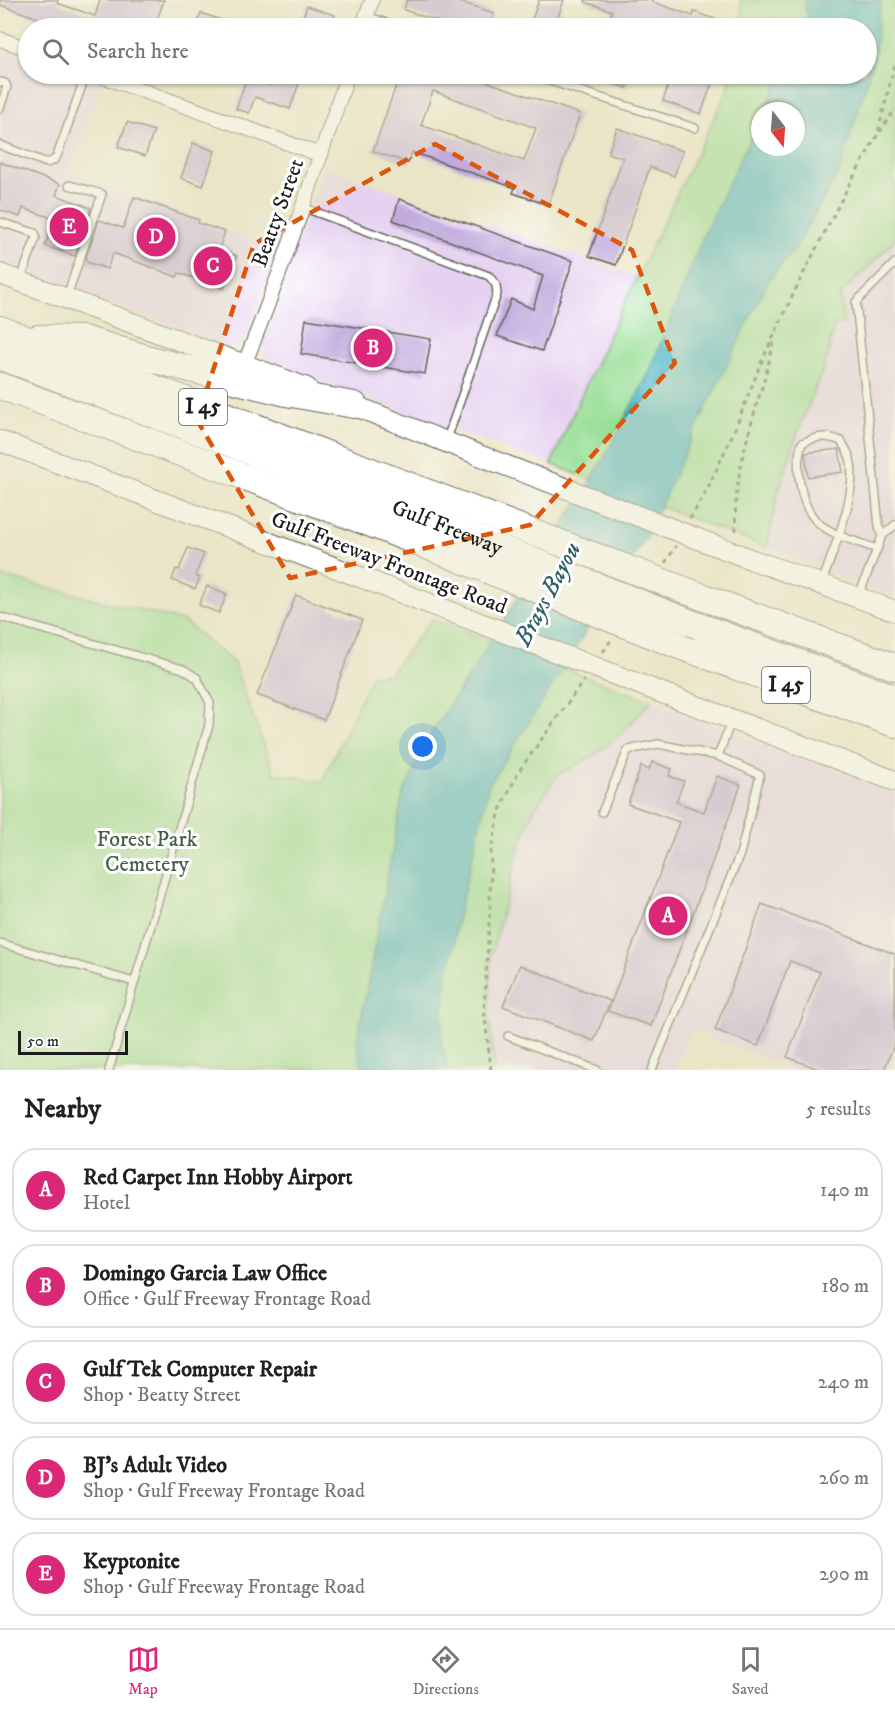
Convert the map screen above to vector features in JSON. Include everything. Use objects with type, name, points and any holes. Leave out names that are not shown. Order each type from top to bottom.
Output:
[{"type":"highway","points":[[11,333],[83,339],[146,358],[286,393],[354,405]]},
{"type":"highway","name":"Gulf Freeway","points":[[11,333],[372,498],[677,645],[895,724]]},
{"type":"highway","name":"Gulf Freeway","points":[[0,356],[699,626],[895,698]]},
{"type":"highway","name":"Gulf Freeway","points":[[0,386],[716,602],[895,668]]},
{"type":"main road","points":[[0,273],[354,405],[753,560],[895,611]]},
{"type":"main road","name":"Gulf Freeway Frontage Road","points":[[0,441],[895,781]]},
{"type":"street","points":[[365,18],[372,0]]},
{"type":"street","points":[[0,39],[18,45]]},
{"type":"street","points":[[124,84],[321,154]]},
{"type":"street","name":"Beatty Street","points":[[244,364],[270,299],[345,84]]},
{"type":"lane","points":[[0,82],[5,83],[7,87],[0,108]]},
{"type":"lane","points":[[0,145],[47,163],[54,160],[82,84]]},
{"type":"lane","points":[[559,84],[696,128]]},
{"type":"lane","points":[[66,298],[102,194],[69,185]]},
{"type":"lane","points":[[302,207],[489,276],[496,285],[497,294],[446,442]]},
{"type":"lane","points":[[0,222],[35,234],[36,238],[20,281]]},
{"type":"lane","points":[[882,536],[879,526],[856,302],[895,262]]},
{"type":"lane","points":[[822,584],[839,535],[851,486],[850,459],[841,441],[831,437],[817,437],[802,443],[798,454],[799,479],[806,506],[819,524],[839,535],[876,549]]},
{"type":"lane","points":[[858,597],[882,536],[895,525]]},
{"type":"lane","points":[[0,617],[183,669],[197,678],[210,703],[209,725],[109,1070]]},
{"type":"lane","points":[[718,756],[732,719]]},
{"type":"lane","points":[[602,812],[628,750],[658,744],[718,756],[759,775],[740,854],[652,1070]]},
{"type":"lane","points":[[0,943],[134,982]]},
{"type":"lane","points":[[508,1036],[597,1070]]},
{"type":"path","points":[[877,136],[895,109]]},
{"type":"path","points":[[736,531],[736,495],[775,333]]},
{"type":"highlighted area","points":[[435,144],[632,250],[675,363],[530,525],[290,578],[197,420],[254,244]]},
{"type":"shaded area","points":[[0,47],[18,53],[18,84],[101,84],[69,172],[279,249],[247,336],[238,346],[228,347],[0,261]]},
{"type":"shaded area","points":[[323,169],[333,170],[637,277],[551,464],[417,417],[273,363],[266,358],[264,344]]},
{"type":"shaded area","points":[[895,240],[895,597],[767,548],[778,492],[800,426],[827,359],[834,324],[844,323],[840,295]]},
{"type":"shaded area","points":[[651,701],[895,794],[895,1051],[888,1070],[794,1070],[691,1030],[674,1070],[495,1070],[489,1014],[491,956],[519,847],[533,811],[557,775],[595,755],[628,727]]},
{"type":"green space","points":[[740,0],[895,0],[895,240],[840,295],[844,323],[834,325],[827,359],[800,426],[778,492],[767,548],[551,464],[616,321],[729,84],[877,84],[877,18],[741,18]]},
{"type":"green space","name":"Forest Park Cemetery","points":[[0,576],[183,621],[233,662],[274,773],[322,782],[372,675],[389,675],[432,619],[651,701],[628,727],[595,755],[557,775],[533,811],[519,847],[491,956],[489,1014],[495,1070],[0,1070]]},
{"type":"water","points":[[804,0],[881,0],[877,33],[877,18],[808,18]]},
{"type":"water","name":"Brays Bayou","points":[[777,84],[866,84],[840,170],[795,248],[768,281],[646,537],[489,785],[456,925],[445,985],[441,1044],[449,1070],[362,1070],[357,1041],[403,794],[430,735],[602,462],[650,371],[704,234],[751,137],[751,156],[805,156],[805,102],[768,102]]},
{"type":"building","points":[[0,0],[58,0],[57,3],[95,16],[100,0],[164,0],[158,18],[38,18],[0,5]]},
{"type":"building","points":[[407,0],[454,0],[494,13],[492,18],[428,18],[404,10]]},
{"type":"building","points":[[539,0],[564,0],[558,18],[533,18]]},
{"type":"building","points":[[585,0],[653,0],[653,2],[693,16],[694,12],[712,18],[610,18],[612,11],[585,2]]},
{"type":"building","points":[[307,6],[335,15],[334,18],[303,18]]},
{"type":"building","points":[[201,13],[215,18],[199,18]]},
{"type":"building","points":[[245,84],[299,84],[290,109],[255,97],[249,113],[236,109]]},
{"type":"building","points":[[396,84],[494,84],[580,114],[548,205],[513,193],[515,188],[412,152],[408,163],[373,151]],"holes":[[[433,91],[536,128],[524,161],[421,125]]]},
{"type":"building","points":[[615,84],[628,84],[627,88]]},
{"type":"building","points":[[668,84],[712,84],[701,114],[663,101]]},
{"type":"building","points":[[127,122],[154,131],[145,156],[118,147]]},
{"type":"building","points":[[617,128],[683,151],[674,176],[650,167],[616,265],[589,256],[623,158],[608,153]]},
{"type":"building","points":[[193,143],[215,151],[203,186],[181,178]]},
{"type":"building","points":[[0,162],[60,184],[56,195],[91,208],[75,256],[45,246],[55,219],[23,208],[20,217],[0,210]]},
{"type":"building","points":[[134,197],[199,220],[198,223],[225,232],[219,249],[237,256],[224,289],[179,273],[177,277],[113,253],[107,269],[85,260],[99,220],[123,228]]},
{"type":"building","points":[[399,199],[573,261],[542,351],[497,336],[511,299],[533,309],[543,276],[393,220]]},
{"type":"building","points":[[306,319],[431,339],[425,374],[301,354]]},
{"type":"building","points":[[839,449],[843,472],[808,477],[805,453]]},
{"type":"building","points":[[188,548],[204,554],[195,576],[200,578],[195,589],[172,580]]},
{"type":"building","points":[[207,586],[227,594],[219,613],[199,605]]},
{"type":"building","points":[[296,595],[362,620],[324,720],[257,695]]},
{"type":"building","points":[[652,762],[672,769],[669,776],[684,781],[676,802],[704,812],[717,776],[741,785],[651,1026],[608,1011],[679,822],[628,804],[641,766],[649,770]]},
{"type":"building","points":[[762,904],[895,954],[895,1042],[884,1070],[821,1070],[787,1057],[820,972],[790,961],[758,1046],[715,1030]]},
{"type":"building","points":[[520,965],[610,1001],[594,1041],[503,1006]]},
{"type":"place","name":"Keyptonite","points":[[69,227]]},
{"type":"place","name":"BJ's Adult Video","points":[[156,237]]},
{"type":"place","name":"Gulf Tek Computer Repair","points":[[213,266]]},
{"type":"place","name":"Domingo Garcia Law Office","points":[[373,348]]},
{"type":"place","name":"Red Carpet Inn Hobby Airport","points":[[668,916]]}]
